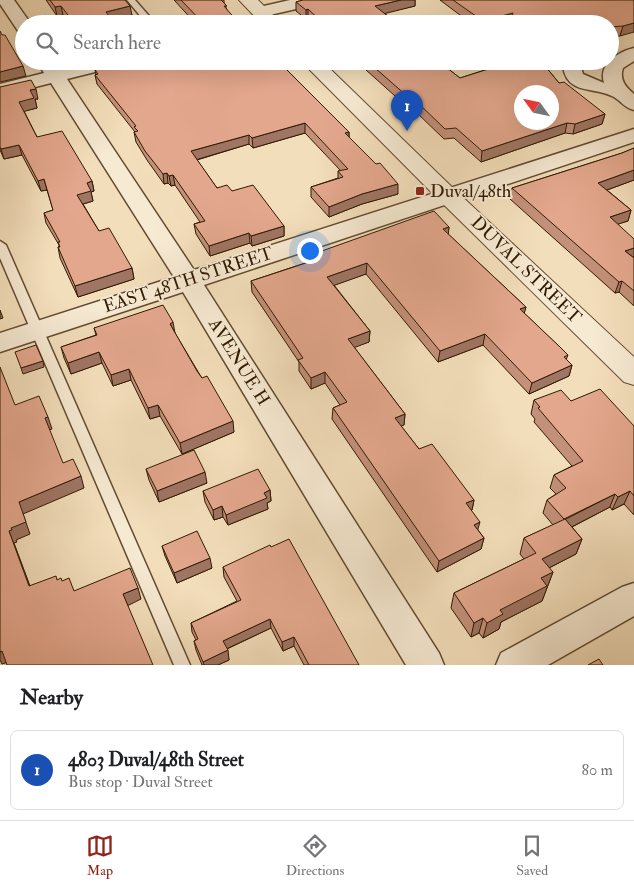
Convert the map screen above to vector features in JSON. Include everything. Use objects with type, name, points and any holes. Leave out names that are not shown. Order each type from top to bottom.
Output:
[{"type":"street","points":[[6,0],[16,15]]},
{"type":"street","points":[[267,15],[312,0]]},
{"type":"street","points":[[0,90],[49,70]]},
{"type":"street","name":"AVENUE H","points":[[52,70],[188,280],[426,665]]},
{"type":"street","name":"DUVAL STREET","points":[[320,70],[447,196],[634,374]]},
{"type":"street","points":[[573,70],[574,77],[590,85],[618,92]]},
{"type":"street","points":[[616,70],[612,82],[618,92],[634,104]]},
{"type":"street","name":"EAST 48TH STREET","points":[[0,343],[634,135]]},
{"type":"street","points":[[514,665],[634,598]]},
{"type":"lane","points":[[131,0],[144,15]]},
{"type":"lane","points":[[0,245],[182,665]]},
{"type":"building","points":[[50,0],[125,0],[130,6],[106,12],[108,15],[68,15],[61,6],[55,7]]},
{"type":"building","points":[[181,0],[221,0],[232,15],[195,15]]},
{"type":"building","points":[[303,0],[401,0],[375,6],[386,15],[314,15],[296,2]]},
{"type":"building","points":[[453,0],[634,0],[634,23],[623,26],[619,26],[619,15],[512,15],[513,13],[506,15],[474,15]]},
{"type":"building","points":[[0,31],[2,35],[5,35],[15,52],[15,68],[0,72]]},
{"type":"building","points":[[95,70],[287,70],[349,132],[345,133],[376,164],[380,163],[398,184],[362,194],[329,207],[311,187],[343,177],[338,171],[348,169],[305,123],[252,138],[249,135],[191,151],[217,188],[227,185],[232,191],[253,185],[284,226],[251,236],[249,233],[209,246],[194,224],[205,221],[173,175],[163,174],[145,151],[134,132],[138,131],[134,127],[136,126],[95,75],[98,74]]},
{"type":"building","points":[[377,70],[450,70],[460,78],[485,70],[548,70],[559,83],[564,82],[605,114],[575,124],[567,123],[559,126],[559,85],[514,85],[514,130],[546,130],[482,151],[456,128],[445,129],[417,102],[415,103]]},
{"type":"building","points":[[31,80],[36,89],[30,90],[34,98],[19,102],[37,137],[62,131],[92,181],[87,183],[91,191],[77,195],[99,231],[109,228],[132,268],[75,286],[58,247],[60,247],[58,242],[60,242],[44,213],[53,210],[44,179],[38,181],[19,145],[1,149],[0,87]]},
{"type":"building","points":[[634,148],[634,170],[598,183],[631,210],[610,217],[634,239],[634,248],[625,251],[634,258],[634,291],[622,281],[619,282],[512,188]]},
{"type":"building","points":[[434,211],[449,227],[443,229],[526,307],[520,309],[568,355],[564,357],[572,365],[532,383],[485,334],[440,351],[367,263],[327,277],[370,331],[348,339],[405,414],[395,418],[419,449],[432,444],[474,500],[466,503],[480,522],[474,525],[484,538],[439,561],[333,408],[347,402],[325,372],[311,378],[298,360],[303,358],[251,281],[309,262],[305,257]]},
{"type":"building","points":[[163,305],[173,322],[170,324],[197,371],[202,378],[207,376],[233,421],[180,443],[158,405],[148,408],[129,369],[111,375],[99,352],[68,363],[61,347],[97,335],[94,328]]},
{"type":"building","points":[[36,345],[43,361],[21,368],[15,352]]},
{"type":"building","points":[[0,367],[15,405],[39,396],[48,417],[45,418],[63,463],[73,459],[81,476],[19,502],[26,522],[11,528],[12,530],[9,531],[29,586],[56,576],[57,580],[61,578],[62,581],[69,578],[74,591],[130,568],[138,588],[123,594],[153,665],[7,665],[2,651],[0,652]]},
{"type":"building","points":[[600,389],[634,426],[634,496],[630,491],[618,497],[615,494],[564,519],[547,500],[566,488],[554,475],[583,461],[538,408],[540,407],[534,400],[561,390],[571,401]]},
{"type":"building","points":[[194,450],[205,472],[157,491],[146,469]]},
{"type":"building","points":[[258,469],[270,490],[264,493],[267,498],[226,515],[222,506],[213,510],[203,491]]},
{"type":"building","points":[[565,519],[582,539],[542,559],[553,572],[541,578],[547,586],[500,610],[503,614],[487,623],[483,618],[474,623],[454,593],[536,553],[524,538]]},
{"type":"building","points":[[197,531],[210,558],[174,573],[162,546]]},
{"type":"building","points":[[289,539],[359,665],[309,665],[294,637],[282,642],[270,619],[223,641],[228,650],[203,662],[194,641],[198,639],[191,623],[241,600],[223,567],[270,545],[271,547]]},
{"type":"building","points":[[599,659],[603,665],[588,665]]},
{"type":"place","name":"4803 Duval/48th Street","points":[[407,131]]},
{"type":"place","name":"Duval/48th","points":[[420,191]]}]
